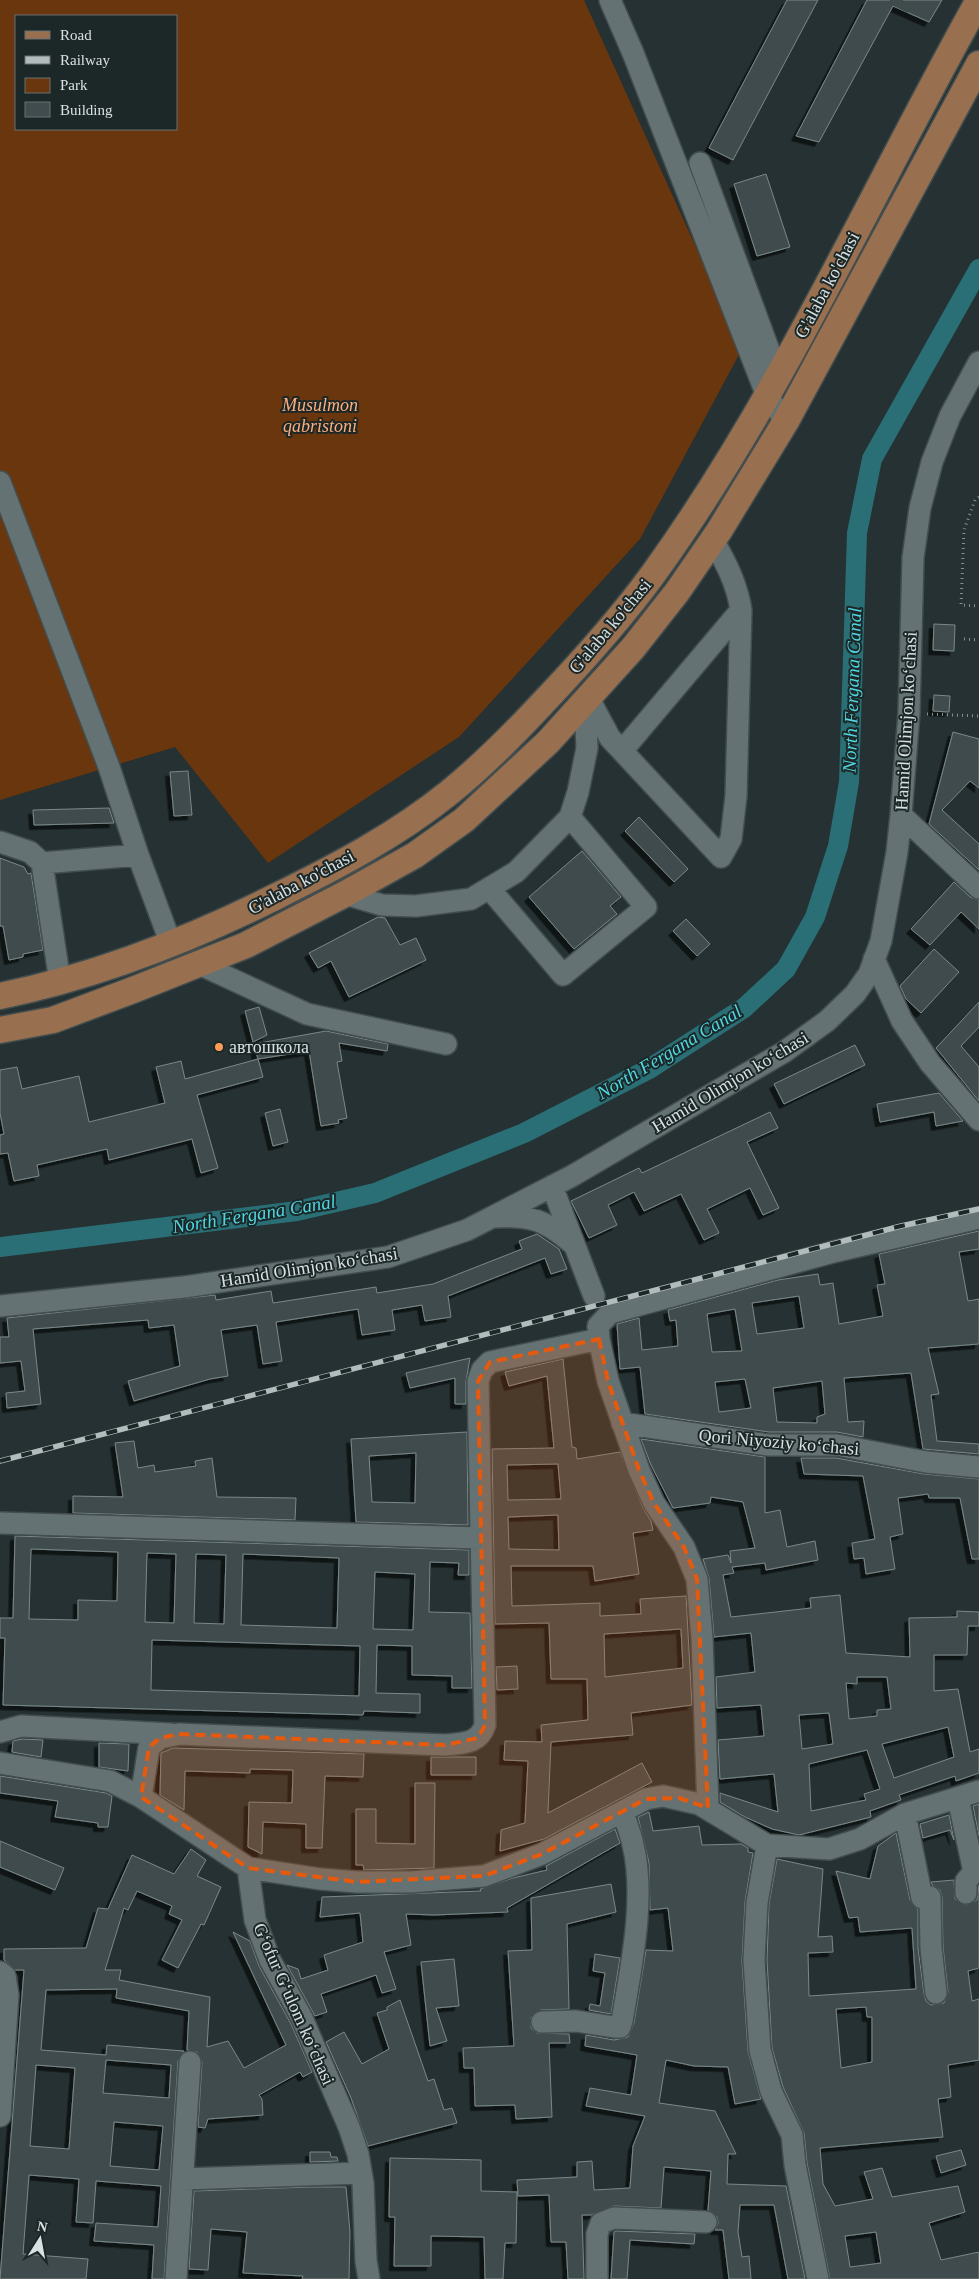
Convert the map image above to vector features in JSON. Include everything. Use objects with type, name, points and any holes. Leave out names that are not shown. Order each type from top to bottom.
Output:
[{"type":"main road","name":"G'alaba ko'chasi","points":[[0,996],[60,982],[145,955],[242,914],[326,872],[405,826],[451,792],[494,752],[566,679],[653,574],[705,498],[772,386],[979,0]]},
{"type":"main road","name":"G'alaba ko'chasi","points":[[0,1030],[53,1020],[199,964],[246,945],[345,894],[415,855],[464,820],[548,742],[587,701],[671,599],[713,540],[786,421],[979,64]]},
{"type":"street","points":[[610,0],[786,421]]},
{"type":"street","points":[[700,163],[772,386]]},
{"type":"street","name":"Hamid Olimjon koʻchasi","points":[[0,1306],[184,1287],[388,1257],[468,1230],[552,1186],[784,1052],[827,1021],[855,994],[869,974],[881,941],[897,852],[901,815],[909,713],[913,558],[920,508],[932,462],[950,416],[979,362]]},
{"type":"street","points":[[0,482],[106,758],[138,855],[171,944]]},
{"type":"street","points":[[587,701],[610,738],[721,857],[730,839],[736,796],[742,610],[738,590],[727,564],[713,540]]},
{"type":"street","points":[[622,751],[742,610]]},
{"type":"street","points":[[345,894],[382,906],[416,906],[471,899],[516,872],[570,817],[578,792],[587,748],[587,701]]},
{"type":"street","points":[[901,815],[977,882]]},
{"type":"street","points":[[489,888],[563,975],[646,907],[570,817]]},
{"type":"street","points":[[0,842],[30,852],[42,862],[60,982]]},
{"type":"street","points":[[42,862],[138,855]]},
{"type":"street","points":[[874,959],[902,1021],[930,1063],[979,1120]]},
{"type":"street","points":[[199,964],[306,1014],[446,1044]]},
{"type":"street","points":[[552,1186],[594,1296]]},
{"type":"street","points":[[491,1217],[515,1216],[534,1219],[552,1227],[575,1246]]},
{"type":"street","points":[[708,1808],[702,1638],[697,1579],[684,1547],[654,1504],[639,1470],[608,1381],[598,1326],[610,1313],[833,1252],[979,1218]]},
{"type":"street","points":[[0,1732],[21,1726],[445,1745],[469,1742],[478,1738],[485,1725],[478,1381],[482,1370],[490,1362],[599,1339]]},
{"type":"street","name":"Qori Niyoziy koʻchasi","points":[[622,1423],[768,1445],[837,1445],[926,1462],[979,1467]]},
{"type":"street","points":[[0,1523],[480,1538]]},
{"type":"street","points":[[141,1797],[149,1748],[160,1738],[179,1734]]},
{"type":"street","points":[[0,1763],[110,1781],[141,1797],[248,1868],[320,1879],[357,1882],[411,1882],[484,1876],[542,1854],[646,1799],[663,1796],[679,1798],[708,1808],[767,1845],[829,1848],[860,1839],[905,1814],[979,1792]]},
{"type":"street","points":[[958,1798],[974,1872],[966,1881],[966,1893]]},
{"type":"street","points":[[542,2022],[576,2021],[614,2028],[620,2027],[634,1951],[638,1899],[634,1846],[623,1812]]},
{"type":"street","points":[[905,1814],[922,1898],[930,1897],[931,1948],[936,1993]]},
{"type":"street","points":[[767,1845],[757,1903],[754,1960],[760,2050],[771,2091],[792,2135],[795,2165],[818,2279]]},
{"type":"street","name":"Gʻofur Gʻulom koʻchasi","points":[[248,1868],[255,1920],[270,1960],[302,2018],[349,2127],[361,2174],[370,2279]]},
{"type":"street","points":[[0,1972],[4,1976],[8,1995],[0,2116]]},
{"type":"street","points":[[176,2279],[184,2179],[190,2062]]},
{"type":"street","points":[[184,2179],[361,2174]]},
{"type":"street","points":[[596,2279],[597,2234],[601,2223],[614,2218],[706,2222]]},
{"type":"path","points":[[979,497],[964,530],[961,605],[979,606]]},
{"type":"path","points":[[964,640],[979,640]]},
{"type":"path","points":[[909,713],[979,716]]},
{"type":"highlighted area","points":[[599,1339],[608,1381],[639,1470],[654,1503],[684,1547],[697,1579],[708,1808],[679,1798],[646,1799],[542,1854],[484,1876],[357,1882],[248,1868],[141,1797],[149,1747],[160,1738],[179,1734],[445,1745],[478,1738],[485,1725],[478,1381],[490,1362]]},
{"type":"green space","name":"Musulmon qabristoni","points":[[0,0],[584,0],[742,349],[640,539],[459,737],[268,863],[175,747],[0,800]]},
{"type":"building","points":[[787,0],[818,0],[733,160],[709,148]]},
{"type":"building","points":[[867,0],[942,0],[929,22],[893,6],[819,142],[796,136]]},
{"type":"building","points":[[766,174],[790,247],[757,256],[734,184]]},
{"type":"building","points":[[934,624],[955,625],[954,651],[933,650]]},
{"type":"building","points":[[934,695],[950,696],[949,712],[933,711]]},
{"type":"building","points":[[953,732],[979,739],[979,788],[970,781],[942,810],[979,844],[979,870],[929,824]]},
{"type":"building","points":[[188,771],[192,815],[174,816],[170,772]]},
{"type":"building","points":[[109,808],[114,823],[34,825],[33,810]]},
{"type":"building","points":[[639,817],[688,869],[674,882],[625,831]]},
{"type":"building","points":[[582,851],[621,897],[610,906],[617,914],[574,949],[529,897]]},
{"type":"building","points":[[0,858],[24,867],[28,874],[31,873],[43,950],[23,954],[23,957],[9,960],[3,926],[0,926]]},
{"type":"building","points":[[954,882],[970,897],[979,900],[979,929],[961,912],[930,945],[911,929]]},
{"type":"building","points":[[378,917],[385,918],[400,945],[416,938],[426,960],[349,997],[331,961],[318,968],[309,953]]},
{"type":"building","points":[[686,919],[710,944],[697,956],[673,931]]},
{"type":"building","points":[[934,949],[959,972],[921,1013],[906,999],[900,986]]},
{"type":"building","points":[[979,1002],[979,1027],[961,1046],[979,1067],[979,1101],[936,1048]]},
{"type":"building","points":[[259,1007],[267,1035],[253,1042],[245,1011]]},
{"type":"building","points":[[326,1031],[388,1044],[387,1051],[339,1043],[342,1061],[337,1062],[347,1118],[338,1120],[339,1123],[321,1126],[309,1051],[258,1059],[254,1044]]},
{"type":"building","points":[[855,1045],[865,1065],[784,1104],[774,1084]]},
{"type":"building","points":[[258,1059],[263,1077],[197,1095],[218,1168],[201,1173],[192,1139],[109,1160],[107,1149],[37,1165],[39,1176],[14,1181],[8,1153],[0,1154],[0,1135],[4,1134],[0,1113],[0,1070],[17,1067],[22,1089],[79,1076],[89,1122],[165,1103],[156,1067],[181,1061],[185,1079]]},
{"type":"building","points":[[939,1093],[963,1121],[936,1126],[934,1112],[880,1122],[877,1104]]},
{"type":"building","points":[[280,1109],[288,1142],[273,1146],[265,1113]]},
{"type":"building","points":[[770,1112],[778,1128],[747,1142],[779,1208],[763,1215],[750,1188],[707,1209],[719,1233],[704,1240],[681,1194],[644,1211],[634,1192],[608,1205],[617,1225],[589,1238],[571,1201],[639,1168],[642,1173]]},
{"type":"building","points":[[979,1231],[979,1249],[959,1252],[968,1301],[979,1299],[979,1344],[928,1348],[939,1394],[931,1395],[937,1441],[979,1444],[979,1454],[923,1449],[911,1373],[844,1378],[848,1422],[864,1421],[863,1437],[837,1432],[769,1432],[645,1414],[640,1367],[620,1369],[617,1324],[639,1318],[642,1350],[678,1346],[676,1320],[670,1321],[668,1310],[778,1280],[818,1274],[820,1285],[833,1283],[839,1324],[883,1316],[877,1285],[885,1284],[879,1254]],"holes":[[[799,1296],[804,1328],[757,1334],[752,1303]],[[735,1309],[742,1351],[712,1352],[707,1314]],[[745,1379],[751,1408],[719,1412],[715,1382]],[[822,1381],[825,1414],[817,1417],[817,1423],[777,1422],[773,1388]]]},
{"type":"building","points":[[537,1234],[559,1249],[567,1269],[551,1274],[545,1258],[448,1296],[451,1317],[425,1321],[422,1305],[392,1310],[395,1330],[362,1335],[358,1309],[276,1322],[282,1361],[263,1364],[257,1325],[221,1330],[228,1376],[210,1379],[134,1401],[128,1381],[180,1366],[174,1325],[149,1328],[148,1320],[33,1329],[41,1404],[7,1408],[6,1393],[25,1391],[21,1361],[0,1363],[0,1337],[9,1337],[7,1318],[215,1295],[216,1300],[271,1291],[273,1303],[376,1287],[377,1293],[433,1284],[522,1249],[519,1241]]},
{"type":"building","points":[[470,1358],[466,1381],[466,1404],[455,1404],[455,1378],[410,1388],[406,1373]]},
{"type":"building","points":[[563,1359],[572,1447],[576,1448],[577,1459],[620,1452],[643,1508],[651,1521],[653,1530],[633,1533],[639,1574],[595,1581],[593,1566],[511,1566],[512,1606],[600,1603],[600,1616],[641,1614],[640,1599],[686,1596],[692,1705],[631,1713],[633,1735],[551,1742],[548,1813],[642,1763],[652,1782],[544,1839],[500,1851],[501,1830],[525,1823],[528,1761],[504,1760],[505,1741],[542,1742],[541,1725],[588,1720],[587,1679],[551,1679],[549,1623],[495,1624],[492,1449],[554,1448],[547,1376],[509,1386],[505,1372]],"holes":[[[558,1464],[561,1499],[508,1500],[507,1465]],[[558,1515],[559,1550],[509,1549],[508,1517]],[[681,1629],[683,1668],[605,1677],[604,1634]]]},
{"type":"building","points":[[467,1432],[468,1525],[356,1522],[351,1439]],"holes":[[[416,1453],[415,1503],[372,1502],[369,1456]]]},
{"type":"building","points":[[641,1439],[765,1457],[765,1513],[780,1510],[787,1547],[815,1541],[818,1560],[766,1570],[765,1563],[732,1567],[734,1573],[723,1575],[731,1617],[811,1608],[810,1598],[840,1595],[846,1653],[910,1657],[909,1618],[957,1617],[957,1611],[979,1612],[979,1626],[968,1626],[967,1655],[934,1655],[934,1691],[958,1689],[970,1752],[979,1749],[979,1773],[956,1781],[955,1776],[899,1795],[901,1800],[870,1811],[871,1817],[799,1835],[772,1829],[745,1817],[720,1802],[720,1793],[778,1812],[774,1774],[720,1779],[718,1740],[764,1736],[761,1705],[717,1708],[716,1677],[755,1672],[751,1633],[714,1637],[709,1578],[703,1559],[728,1555],[731,1563],[730,1551],[755,1548],[743,1502],[711,1497],[710,1503],[673,1508],[651,1465]],"holes":[[[857,1677],[887,1677],[891,1709],[877,1710],[877,1716],[849,1719],[846,1683],[857,1684]],[[829,1713],[833,1744],[802,1749],[799,1715]],[[948,1727],[954,1757],[894,1778],[882,1744]],[[867,1750],[880,1789],[864,1794],[866,1800],[811,1811],[809,1764]]]},
{"type":"building","points":[[134,1441],[138,1468],[154,1465],[155,1472],[196,1466],[195,1461],[212,1458],[217,1497],[296,1498],[295,1520],[73,1513],[73,1496],[123,1497],[115,1443]]},
{"type":"building","points":[[801,1458],[836,1458],[924,1474],[979,1479],[979,1559],[972,1559],[960,1498],[929,1498],[928,1494],[898,1498],[903,1534],[890,1537],[895,1569],[866,1574],[864,1558],[854,1559],[852,1543],[875,1539],[863,1476],[804,1474]]},
{"type":"building","points":[[15,1536],[469,1550],[469,1575],[458,1575],[459,1563],[430,1562],[429,1612],[470,1613],[472,1688],[452,1688],[452,1676],[412,1675],[412,1646],[377,1645],[376,1693],[420,1694],[420,1713],[364,1711],[363,1715],[3,1705],[5,1638],[0,1638],[0,1618],[13,1618]],"holes":[[[31,1549],[118,1552],[117,1601],[78,1600],[78,1620],[29,1619]],[[147,1553],[176,1554],[174,1623],[145,1622]],[[196,1554],[226,1555],[224,1624],[194,1623]],[[243,1554],[339,1558],[337,1628],[241,1625]],[[375,1572],[415,1574],[413,1630],[373,1629]],[[152,1640],[360,1646],[359,1696],[151,1690]]]},
{"type":"building","points":[[517,1666],[518,1689],[497,1690],[496,1667]]},
{"type":"building","points":[[22,1739],[43,1740],[41,1757],[12,1752],[13,1741]]},
{"type":"building","points":[[99,1743],[129,1744],[128,1771],[99,1767]]},
{"type":"building","points":[[173,1748],[364,1754],[363,1777],[325,1776],[322,1848],[306,1848],[306,1824],[263,1822],[262,1854],[248,1847],[249,1802],[292,1803],[293,1770],[250,1769],[250,1773],[185,1771],[184,1810],[160,1795],[161,1753]]},
{"type":"building","points":[[431,1757],[476,1757],[476,1775],[431,1775]]},
{"type":"building","points":[[0,1776],[106,1793],[112,1796],[108,1827],[98,1827],[98,1823],[55,1817],[58,1801],[0,1793]]},
{"type":"building","points":[[415,1783],[435,1783],[434,1868],[364,1870],[363,1865],[356,1865],[356,1809],[376,1809],[376,1843],[415,1844]]},
{"type":"building","points":[[979,1804],[979,1836],[973,1806]]},
{"type":"building","points":[[649,1812],[653,1831],[699,1826],[702,1845],[741,1844],[748,1848],[748,1852],[753,1853],[745,1902],[742,1961],[748,2051],[761,2099],[735,2104],[728,2067],[694,2066],[666,2060],[659,2103],[715,2111],[736,2154],[728,2154],[727,2184],[786,2186],[805,2279],[788,2279],[774,2205],[740,2205],[738,2232],[742,2257],[749,2256],[751,2279],[729,2279],[723,2230],[715,2230],[718,2223],[717,2217],[708,2210],[711,2171],[664,2167],[661,2208],[614,2206],[591,2215],[582,2215],[584,2279],[568,2279],[566,2242],[551,2242],[549,2195],[518,2196],[517,2180],[577,2177],[577,2162],[592,2161],[594,2190],[630,2188],[633,2146],[645,2116],[586,2106],[590,2088],[631,2095],[637,2055],[585,2046],[586,2035],[614,2040],[628,2037],[634,2023],[646,1950],[673,1951],[668,1908],[650,1910],[649,1863],[638,1817]]},
{"type":"building","points":[[949,1815],[954,1840],[950,1830],[923,1838],[920,1824]]},
{"type":"building","points":[[615,1829],[620,1843],[507,1908],[508,1912],[434,1915],[406,1914],[411,1945],[384,1952],[396,1989],[382,1993],[376,1975],[321,1994],[327,2012],[315,2016],[287,1965],[298,1969],[301,1979],[328,1970],[324,1955],[363,1942],[360,1913],[320,1917],[322,1897],[481,1891],[480,1889],[513,1878],[547,1870],[546,1866]]},
{"type":"building","points":[[896,1833],[910,1900],[918,1910],[918,1948],[924,1994],[926,2001],[931,2005],[944,2003],[948,1992],[943,1947],[942,1897],[940,1890],[932,1885],[931,1882],[954,1880],[955,1899],[966,1905],[977,1900],[979,1885],[979,1968],[968,1971],[972,2001],[979,1999],[979,2060],[948,2065],[951,2097],[938,2099],[943,2137],[820,2148],[823,2184],[835,2206],[873,2199],[864,2172],[882,2168],[892,2197],[958,2186],[965,2212],[929,2223],[941,2260],[979,2252],[979,2279],[830,2279],[807,2163],[804,2133],[783,2087],[772,2048],[767,1960],[769,1904],[777,1859],[823,1869],[818,1937],[832,1936],[833,1952],[808,1953],[809,1996],[916,1989],[912,1928],[860,1932],[858,1917],[849,1918],[836,1871],[870,1879],[878,1846]],"holes":[[[866,2007],[867,2017],[872,2017],[872,2062],[841,2068],[836,2009]],[[876,2232],[881,2263],[850,2267],[845,2236]]]},
{"type":"building","points":[[0,1841],[64,1868],[55,1890],[0,1867]]},
{"type":"building","points":[[191,1849],[206,1860],[197,1876],[221,1887],[204,1925],[201,1924],[178,1968],[162,1960],[182,1920],[169,1914],[172,1906],[137,1891],[128,1910],[124,1908],[105,1970],[121,1970],[119,1980],[210,1997],[207,2047],[228,2041],[244,2068],[286,2045],[233,1932],[250,1941],[259,1966],[291,2024],[312,2072],[303,2077],[300,2072],[259,2095],[262,2099],[263,2115],[208,2119],[205,2128],[198,2127],[202,2062],[197,2052],[187,2050],[189,2011],[116,1998],[117,1989],[46,1990],[41,2050],[106,2055],[107,2045],[184,2051],[178,2061],[164,2279],[152,2279],[154,2245],[94,2241],[96,2223],[158,2227],[161,2186],[96,2181],[93,2223],[76,2222],[79,2179],[29,2175],[23,2254],[88,2259],[86,2279],[0,2279],[24,1970],[15,1970],[4,1960],[4,1949],[86,1948],[98,1908],[108,1909],[132,1855],[174,1874]],"holes":[[[106,2060],[171,2065],[169,2098],[103,2093]],[[36,2065],[75,2068],[69,2149],[30,2146]],[[114,2122],[163,2126],[159,2170],[110,2166]]]},
{"type":"building","points":[[611,1884],[616,1912],[567,1924],[569,2009],[541,2010],[531,2017],[531,2028],[537,2033],[569,2034],[570,2043],[549,2043],[552,2117],[516,2119],[515,2105],[475,2106],[474,2068],[464,2068],[463,2048],[514,2046],[508,1951],[532,1950],[531,1898]]},
{"type":"building","points":[[595,1954],[620,1958],[611,2014],[589,2010],[590,2004],[600,2006],[605,1973],[593,1971]]},
{"type":"building","points":[[454,1959],[459,2006],[436,2008],[447,2041],[430,2046],[421,1962]]},
{"type":"building","points":[[400,2000],[428,2081],[434,2079],[444,2110],[452,2108],[457,2123],[368,2146],[351,2098],[326,2042],[344,2032],[362,2064],[389,2049],[377,2013],[387,2010],[387,2007]]},
{"type":"building","points":[[961,2150],[966,2165],[941,2173],[936,2156]]},
{"type":"building","points":[[310,2152],[330,2152],[331,2157],[337,2157],[338,2161],[310,2162]]},
{"type":"building","points":[[390,2158],[481,2160],[481,2191],[517,2192],[516,2243],[505,2243],[503,2279],[485,2279],[484,2237],[431,2236],[431,2266],[394,2266],[395,2217],[389,2217]]},
{"type":"building","points":[[346,2187],[350,2232],[349,2279],[302,2279],[303,2276],[243,2273],[247,2232],[211,2229],[208,2270],[189,2269],[194,2191]]},
{"type":"building","points":[[614,2232],[695,2234],[694,2244],[630,2240],[627,2279],[611,2279]]},
{"type":"waterway","name":"North Fergana Canal","points":[[0,1247],[297,1211],[375,1193],[524,1133],[649,1069],[744,1008],[786,969],[815,917],[838,846],[849,782],[857,533],[872,459],[979,269]]},
{"type":"tunnel","points":[[898,8],[902,0]]},
{"type":"railway","points":[[0,1461],[901,1226],[979,1209]]},
{"type":"place","name":"автошкола","points":[[219,1047]]}]
